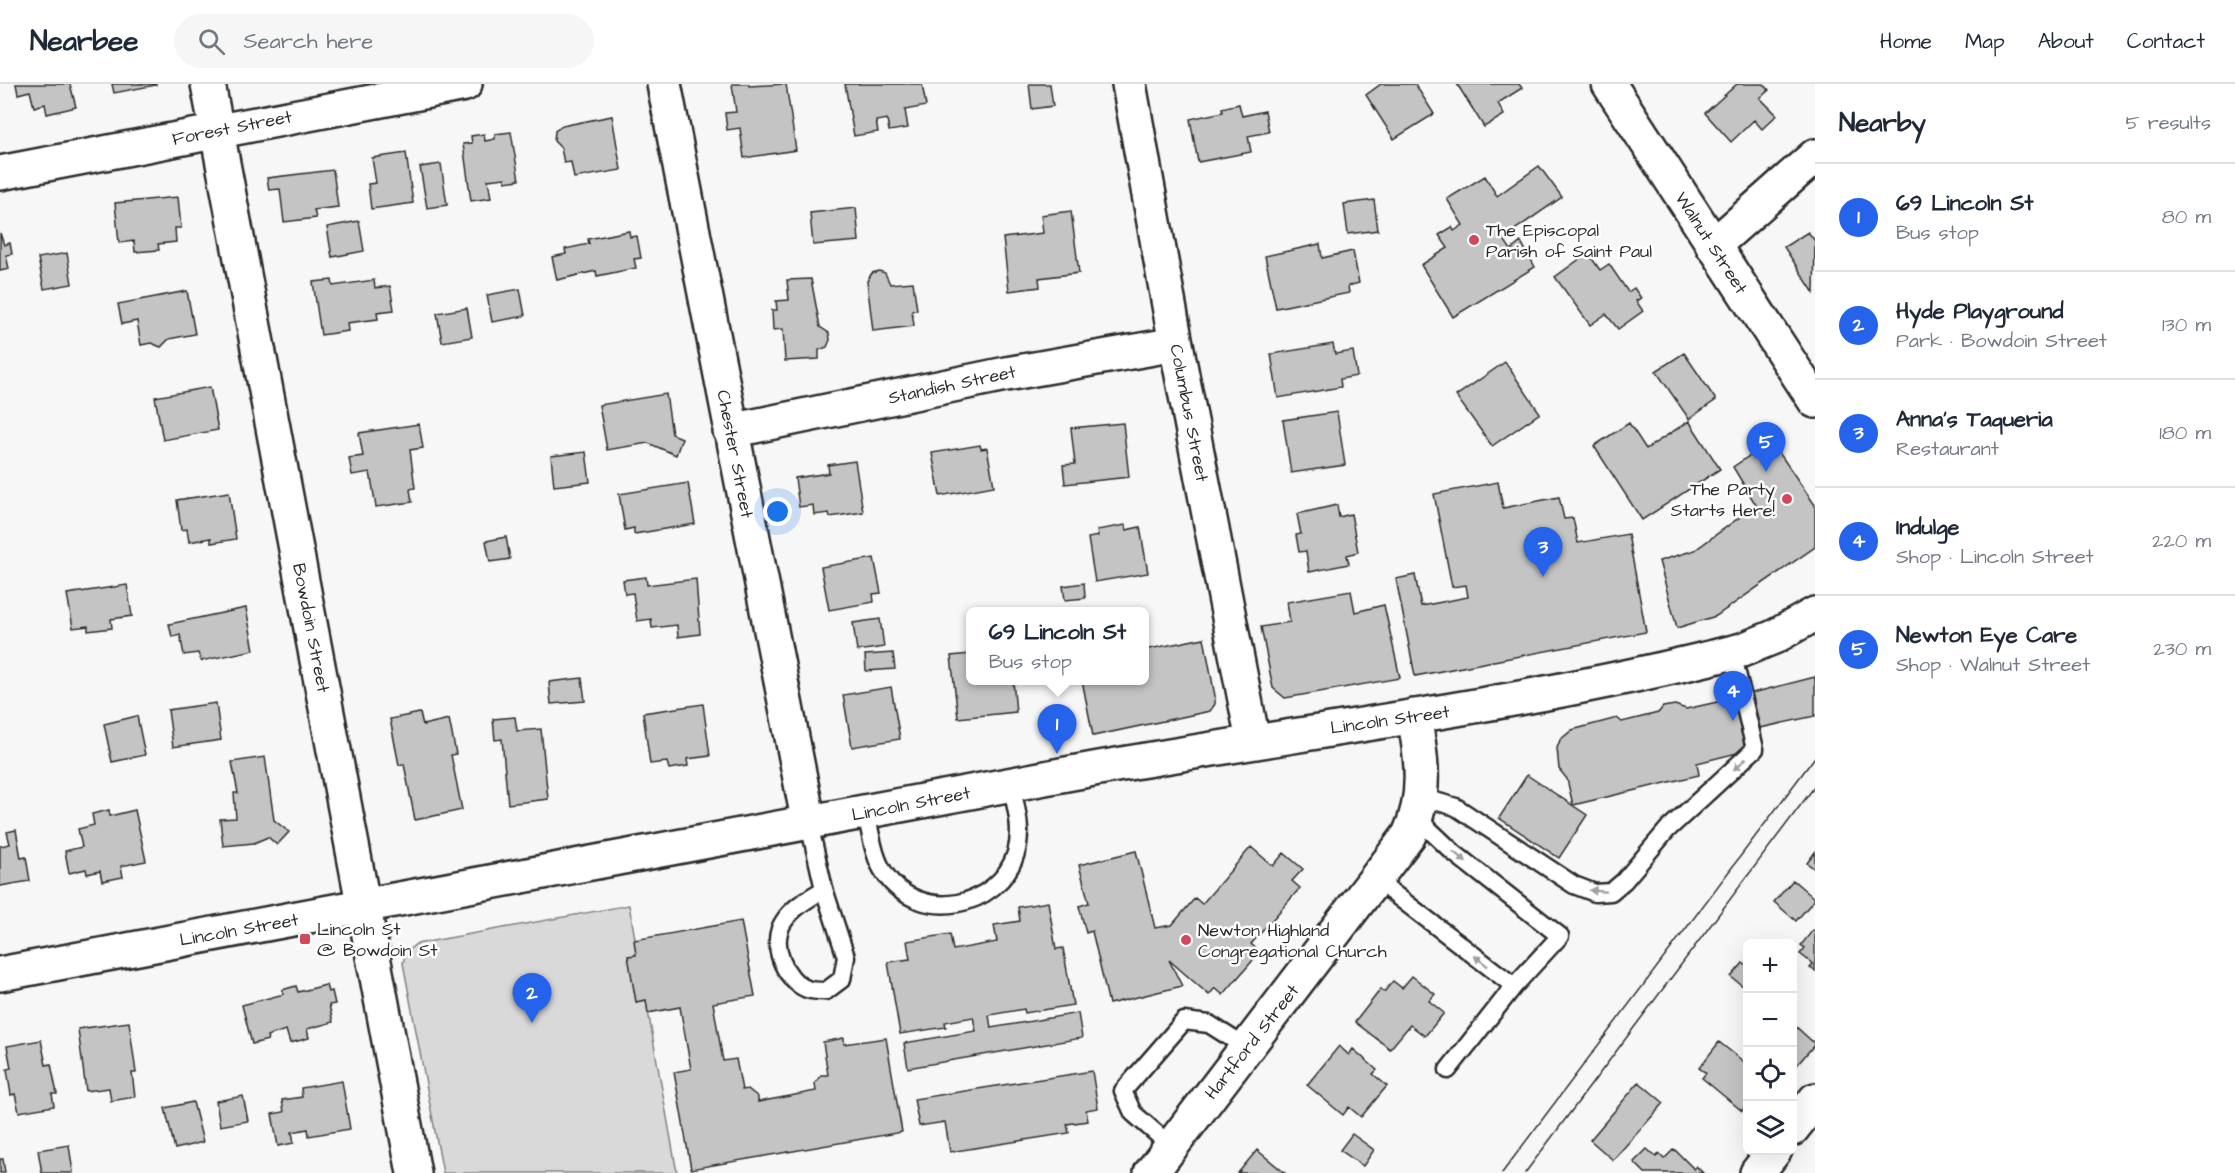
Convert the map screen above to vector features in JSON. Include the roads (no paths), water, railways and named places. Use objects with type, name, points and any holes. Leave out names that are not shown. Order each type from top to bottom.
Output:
[{"type":"street","name":"Bowdoin Street","points":[[208,84],[414,1173]]},
{"type":"street","name":"Forest Street","points":[[0,173],[465,84]]},
{"type":"street","name":"Chester Street","points":[[664,84],[808,824]]},
{"type":"street","name":"Columbus Street","points":[[1129,84],[1176,344],[1253,741]]},
{"type":"street","name":"Walnut Street","points":[[1609,84],[1815,401]]},
{"type":"street","points":[[1713,246],[1815,156]]},
{"type":"street","name":"Standish Street","points":[[730,431],[1006,374],[1176,344]]},
{"type":"street","name":"Lincoln Street","points":[[0,974],[1253,741],[1508,701],[1732,652],[1774,637],[1815,614]]},
{"type":"street","name":"Hartford Street","points":[[1151,1173],[1409,836],[1419,807],[1420,746],[1414,716]]},
{"type":"street","points":[[1797,1123],[1815,1100]]},
{"type":"street","points":[[1757,1173],[1771,1155]]},
{"type":"lane","points":[[1419,807],[1456,807],[1574,885],[1595,893],[1611,892],[1624,881],[1668,830],[1755,749],[1732,652]]},
{"type":"lane","points":[[866,813],[878,859],[891,883],[915,899],[930,904],[962,903],[992,890],[1002,879],[1016,853],[1019,824],[1011,785]]},
{"type":"lane","points":[[1419,807],[1454,853],[1560,936],[1514,986],[1448,1070]]},
{"type":"lane","points":[[808,824],[824,889],[846,957],[842,979],[826,991],[808,990],[791,979],[782,963],[779,944],[782,923],[801,903],[824,889]]},
{"type":"lane","points":[[1376,880],[1514,986]]},
{"type":"lane","points":[[1172,1147],[1133,1113],[1124,1091],[1184,1021],[1209,1024],[1247,1048]]},
{"type":"tram line","points":[[1502,1173],[1815,757]]},
{"type":"tram line","points":[[1525,1173],[1815,786]]},
{"type":"place","name":"The Episcopal Parish of Saint Paul","points":[[1474,240]]},
{"type":"place","name":"Newton Eye Care","points":[[1766,472]]},
{"type":"place","name":"The Party Starts Here!","points":[[1787,499]]},
{"type":"place","name":"Anna's Taqueria","points":[[1543,577]]},
{"type":"place","name":"Indulge","points":[[1733,721]]},
{"type":"place","name":"69 Lincoln St","points":[[1057,754]]},
{"type":"place","name":"Lincoln St @ Bowdoin St","points":[[305,939]]},
{"type":"place","name":"Newton Highland Congregational Church","points":[[1186,940]]},
{"type":"place","name":"Hyde Playground","points":[[532,1023]]}]
